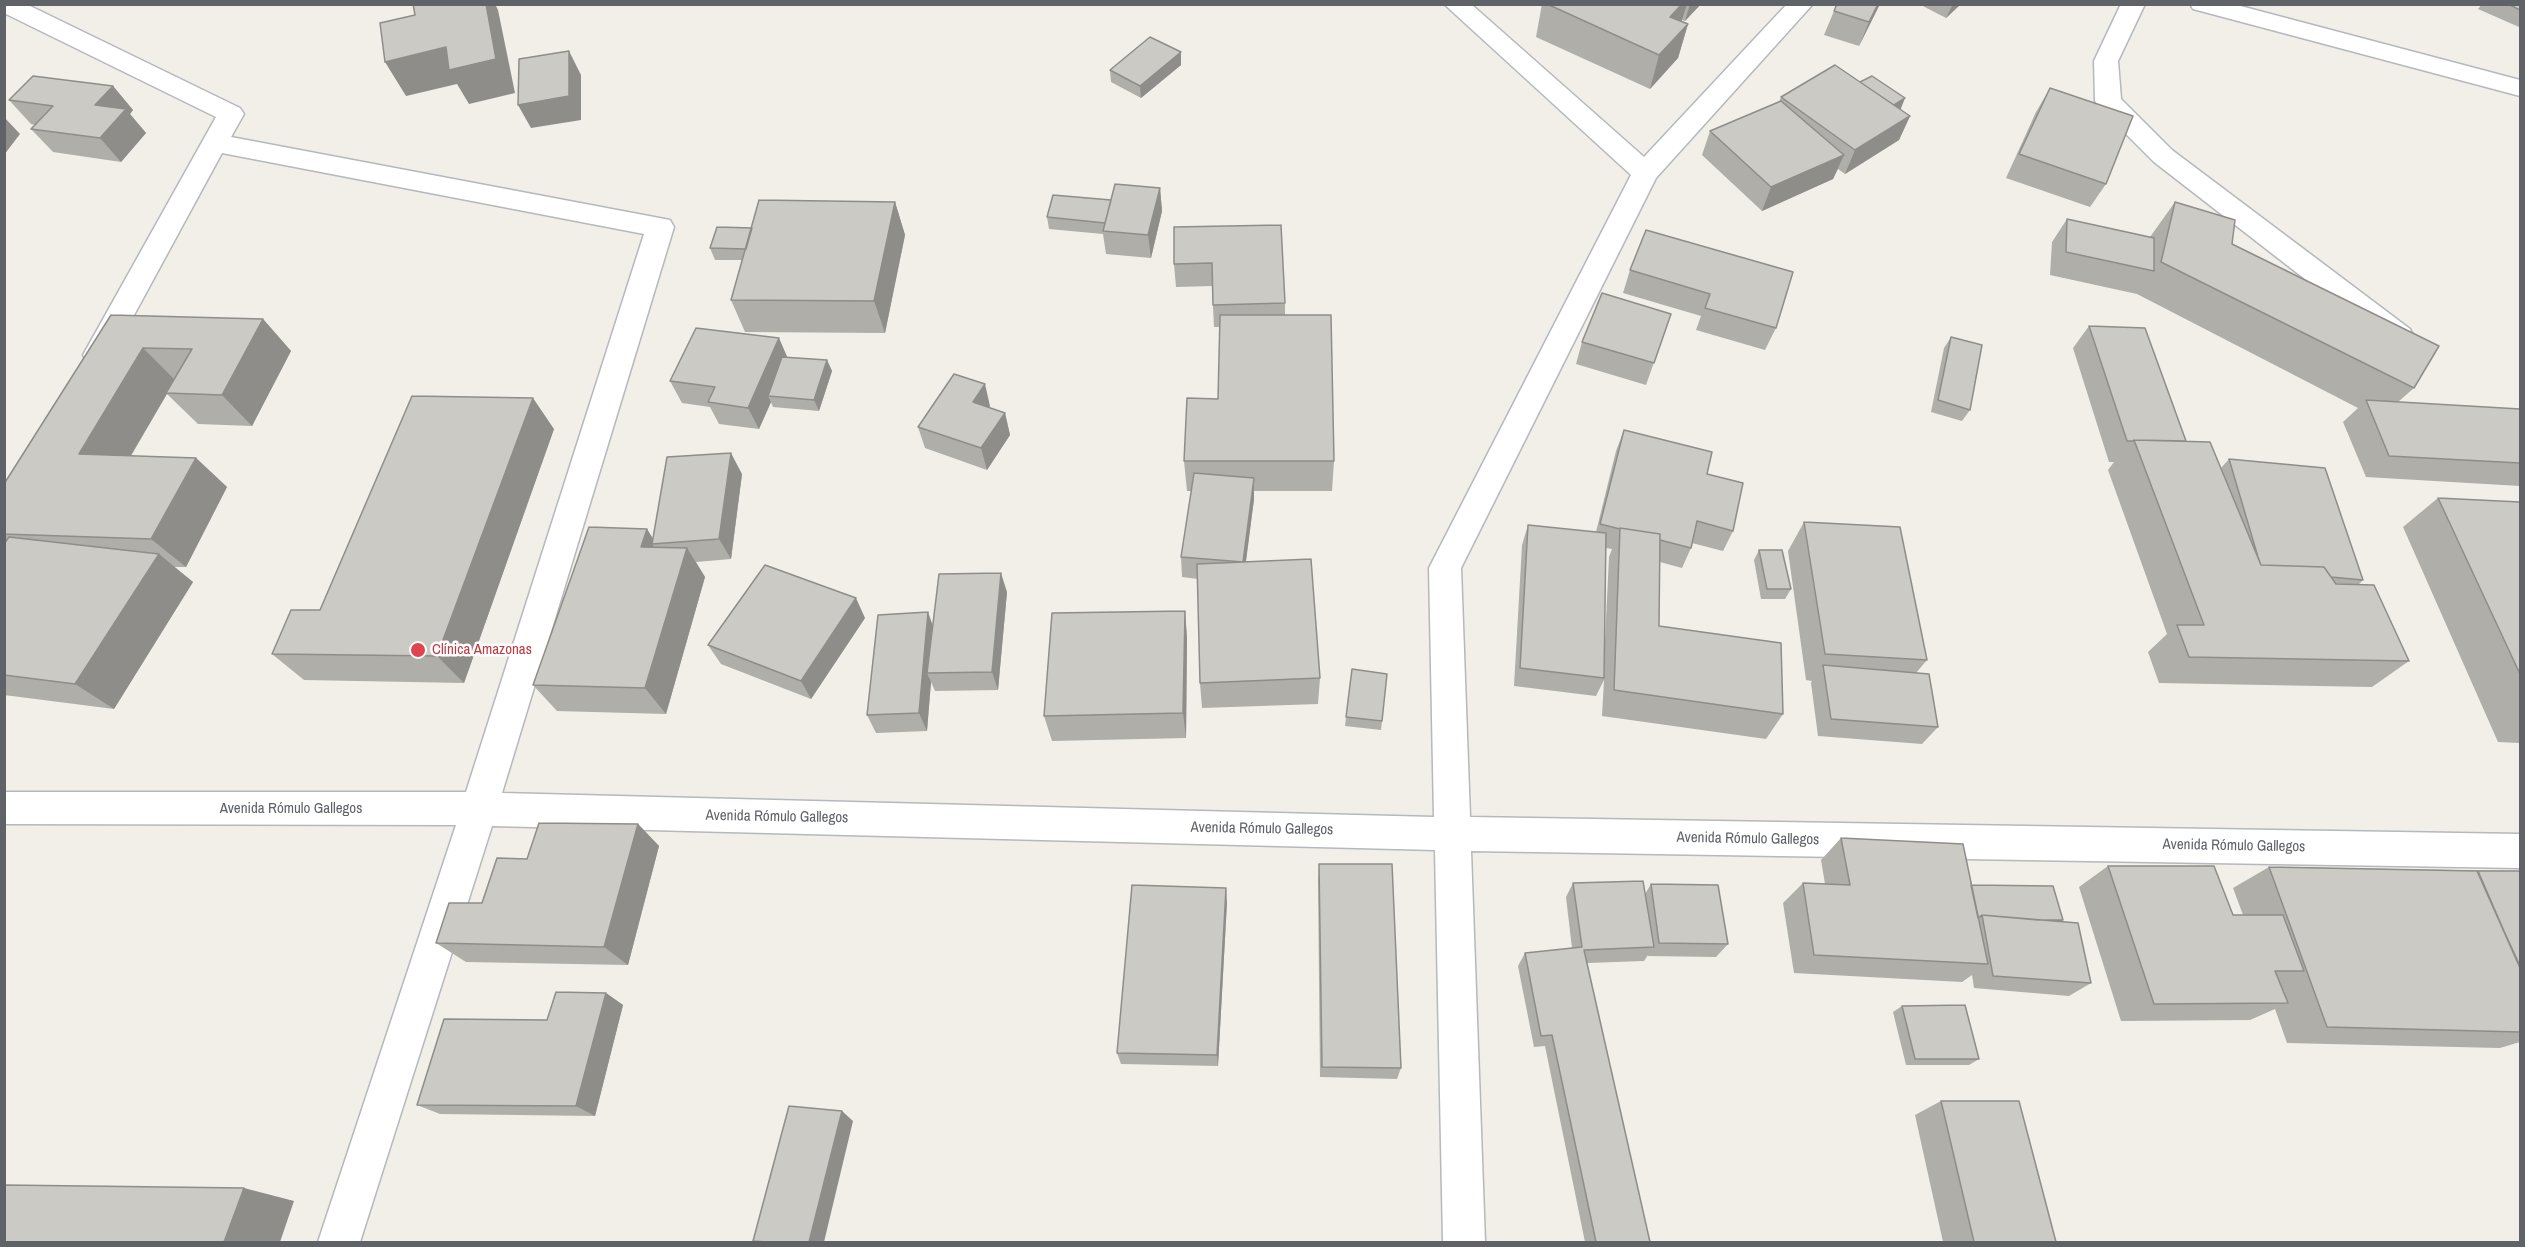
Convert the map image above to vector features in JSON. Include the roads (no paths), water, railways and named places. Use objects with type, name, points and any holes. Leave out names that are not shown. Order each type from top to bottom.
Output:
[{"type":"street","points":[[5,4],[231,114],[84,381]]},
{"type":"street","points":[[1456,4],[1645,173]]},
{"type":"street","points":[[1464,1242],[1445,568],[1645,173],[1801,4]]},
{"type":"street","points":[[2133,4],[2106,61],[2108,100],[2163,156],[2409,343]]},
{"type":"street","points":[[2202,4],[2520,88]]},
{"type":"street","points":[[214,143],[660,227],[479,809],[339,1242]]},
{"type":"street","name":"Avenida Rómulo Gallegos","points":[[4,808],[479,809],[1453,834],[2520,851]]},
{"type":"place","name":"Clínica Amazonas","points":[[418,650]]}]
